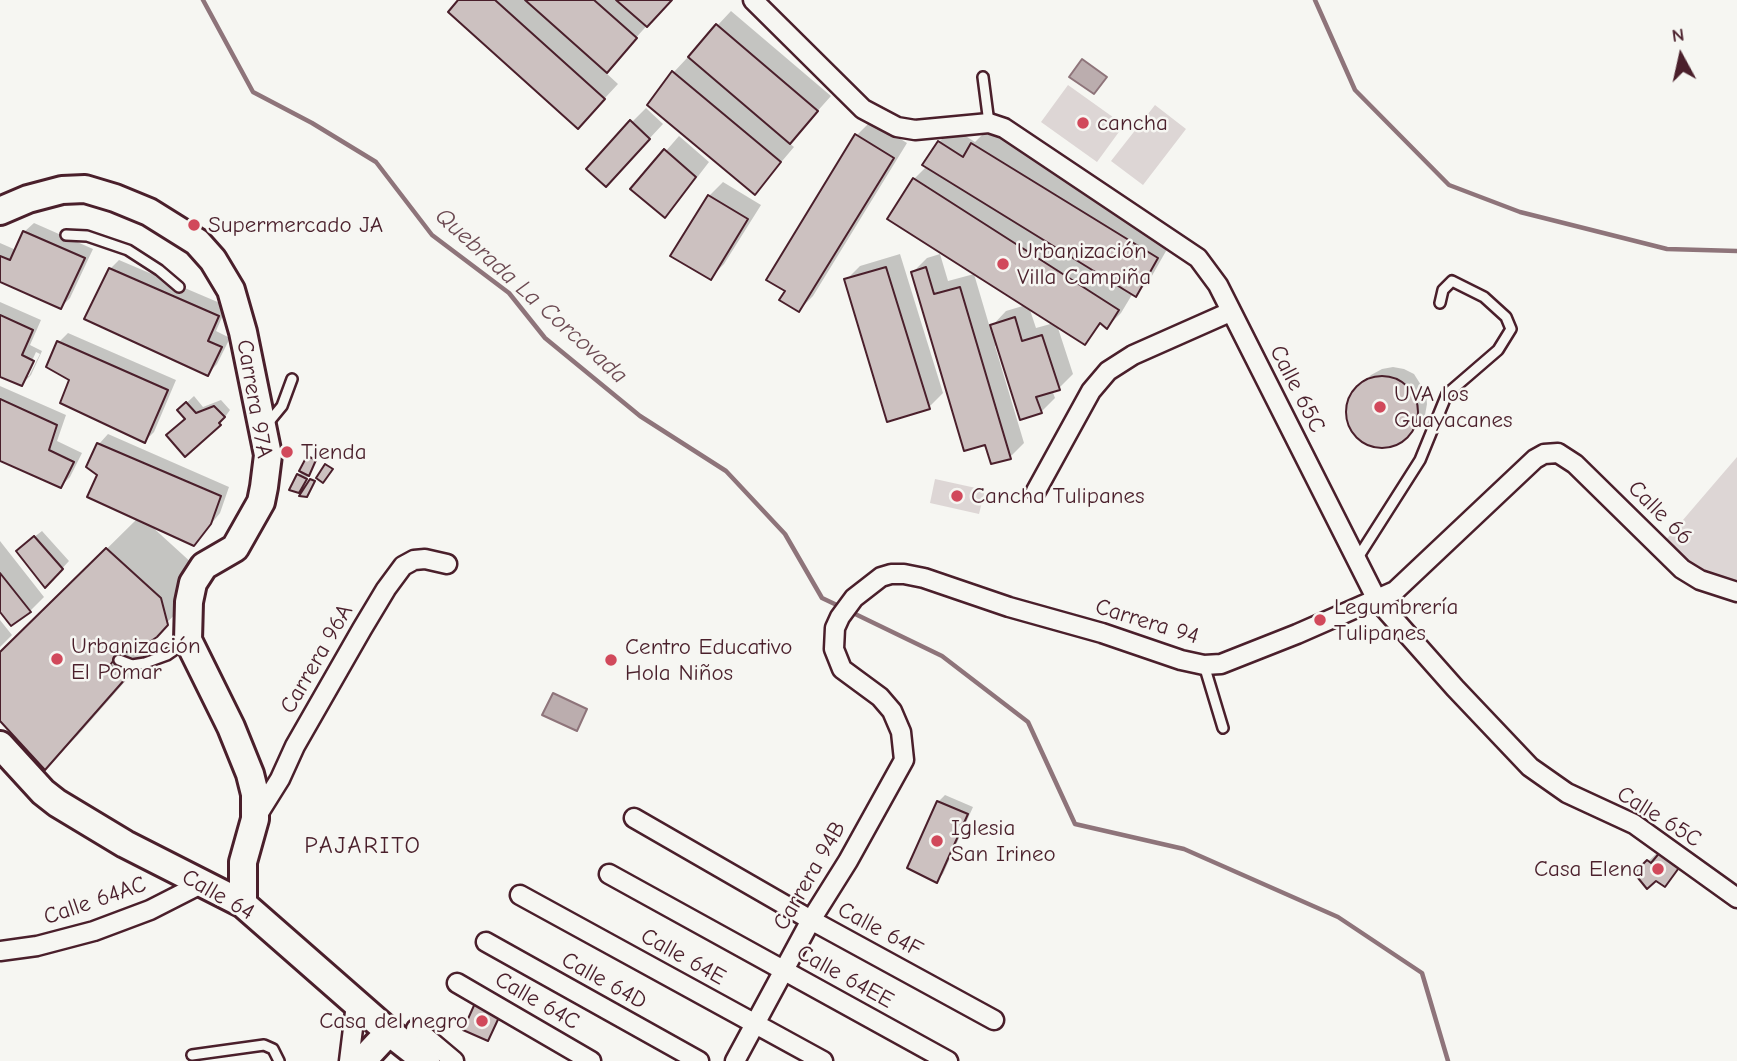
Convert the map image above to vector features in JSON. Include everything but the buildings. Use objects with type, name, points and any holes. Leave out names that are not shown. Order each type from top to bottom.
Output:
[{"type":"street","points":[[754,0],[863,109],[881,120],[897,127],[915,130],[989,123]]},
{"type":"street","name":"Calle 65C","points":[[989,123],[1004,128],[1198,258],[1218,285],[1377,600],[1530,767],[1567,793],[1634,824],[1737,898]]},
{"type":"street","name":"Carrera 97A","points":[[0,211],[28,199],[62,190],[85,189],[115,198],[149,212],[197,242],[213,260],[230,290],[237,311],[268,455],[261,502],[235,548],[204,566],[193,583],[189,601],[188,640],[220,702],[250,774],[255,794],[255,819],[243,862],[243,904]]},
{"type":"street","points":[[1036,491],[1091,391],[1108,371],[1133,355],[1230,312]]},
{"type":"street","name":"Calle 66","points":[[1558,453],[1575,464],[1682,569],[1700,580],[1737,592]]},
{"type":"street","name":"Carrera 94","points":[[892,711],[880,696],[842,669],[834,649],[835,628],[854,598],[881,577],[904,574],[924,578],[1181,660],[1204,665],[1221,664],[1395,591],[1535,459],[1544,454],[1558,453]]},
{"type":"street","name":"Carrera 96A","points":[[255,819],[280,779],[295,746],[362,629],[403,566],[414,560],[425,559],[447,564]]},
{"type":"street","name":"Carrera 94B","points":[[735,1061],[811,920],[848,861],[904,760],[901,732],[892,711]]},
{"type":"street","name":"Calle 64","points":[[0,745],[43,792],[57,803],[125,844],[243,904],[356,1004],[426,1061]]},
{"type":"street","name":"Calle 64F","points":[[634,818],[811,920],[994,1020]]},
{"type":"street","name":"Calle 64EE","points":[[609,874],[947,1061]]},
{"type":"street","name":"Calle 64AC","points":[[0,951],[37,946],[94,931],[150,910],[201,884]]},
{"type":"street","name":"Calle 64E","points":[[520,895],[824,1061]]},
{"type":"street","name":"Calle 64D","points":[[486,942],[699,1061]]},
{"type":"street","name":"Calle 64C","points":[[457,983],[591,1061]]},
{"type":"street","points":[[349,1061],[356,1004]]},
{"type":"street","points":[[416,1029],[454,1061]]},
{"type":"street","points":[[362,1061],[389,1032]]},
{"type":"lane","points":[[983,77],[989,123]]},
{"type":"lane","points":[[66,235],[87,236],[128,250],[179,287]]},
{"type":"lane","points":[[1357,561],[1420,460],[1447,394],[1498,350],[1511,328],[1506,317],[1484,297],[1452,281],[1443,290],[1440,303]]},
{"type":"lane","points":[[262,429],[282,406],[292,379]]},
{"type":"lane","points":[[119,660],[132,665],[145,663],[167,655],[188,640]]},
{"type":"lane","points":[[1204,665],[1223,728]]},
{"type":"lane","points":[[192,1055],[264,1045],[273,1049],[279,1061]]},
{"type":"shaded area","points":[[1082,59],[1107,77],[1094,94],[1069,77]]},
{"type":"shaded area","name":"cancha","points":[[1068,85],[1124,125],[1097,162],[1041,122]]},
{"type":"shaded area","name":"cancha","points":[[1155,105],[1186,129],[1143,185],[1111,161]]},
{"type":"shaded area","points":[[1737,457],[1737,588],[1701,574],[1664,542]]},
{"type":"shaded area","name":"Cancha Tulipanes","points":[[935,479],[985,490],[979,514],[930,503]]},
{"type":"shaded area","points":[[553,693],[587,709],[577,731],[542,715]]},
{"type":"waterway","name":"Quebrada La Corcovada","points":[[203,0],[253,92],[312,123],[376,162],[432,235],[509,293],[545,338],[640,416],[726,471],[785,534],[822,598],[841,607]]},
{"type":"waterway","points":[[1315,0],[1355,90],[1449,185],[1520,212],[1667,249],[1737,251]]},
{"type":"waterway","name":"Quebrada La Corcovada","points":[[849,611],[942,656],[1028,722],[1075,824],[1184,849],[1338,917],[1422,973],[1448,1061]]},
{"type":"place","name":"cancha","points":[[1083,123]]},
{"type":"place","name":"Supermercado JA","points":[[194,225]]},
{"type":"place","name":"Urbanización Villa Campiña","points":[[1003,264]]},
{"type":"place","name":"UVA los Guayacanes","points":[[1380,407]]},
{"type":"place","name":"Tienda","points":[[287,452]]},
{"type":"place","name":"Cancha Tulipanes","points":[[957,496]]},
{"type":"place","name":"Legumbrería Tulipanes","points":[[1320,620]]},
{"type":"place","name":"Urbanización El Pomar","points":[[57,659]]},
{"type":"place","name":"Centro Educativo Hola Niños","points":[[611,660]]},
{"type":"place","name":"Iglesia San Irineo","points":[[937,841]]},
{"type":"place","name":"Casa Elena","points":[[1658,869]]},
{"type":"place","name":"Casa del negro","points":[[482,1021]]},
{"type":"district","name":"PAJARITO","points":[[363,846]]}]
